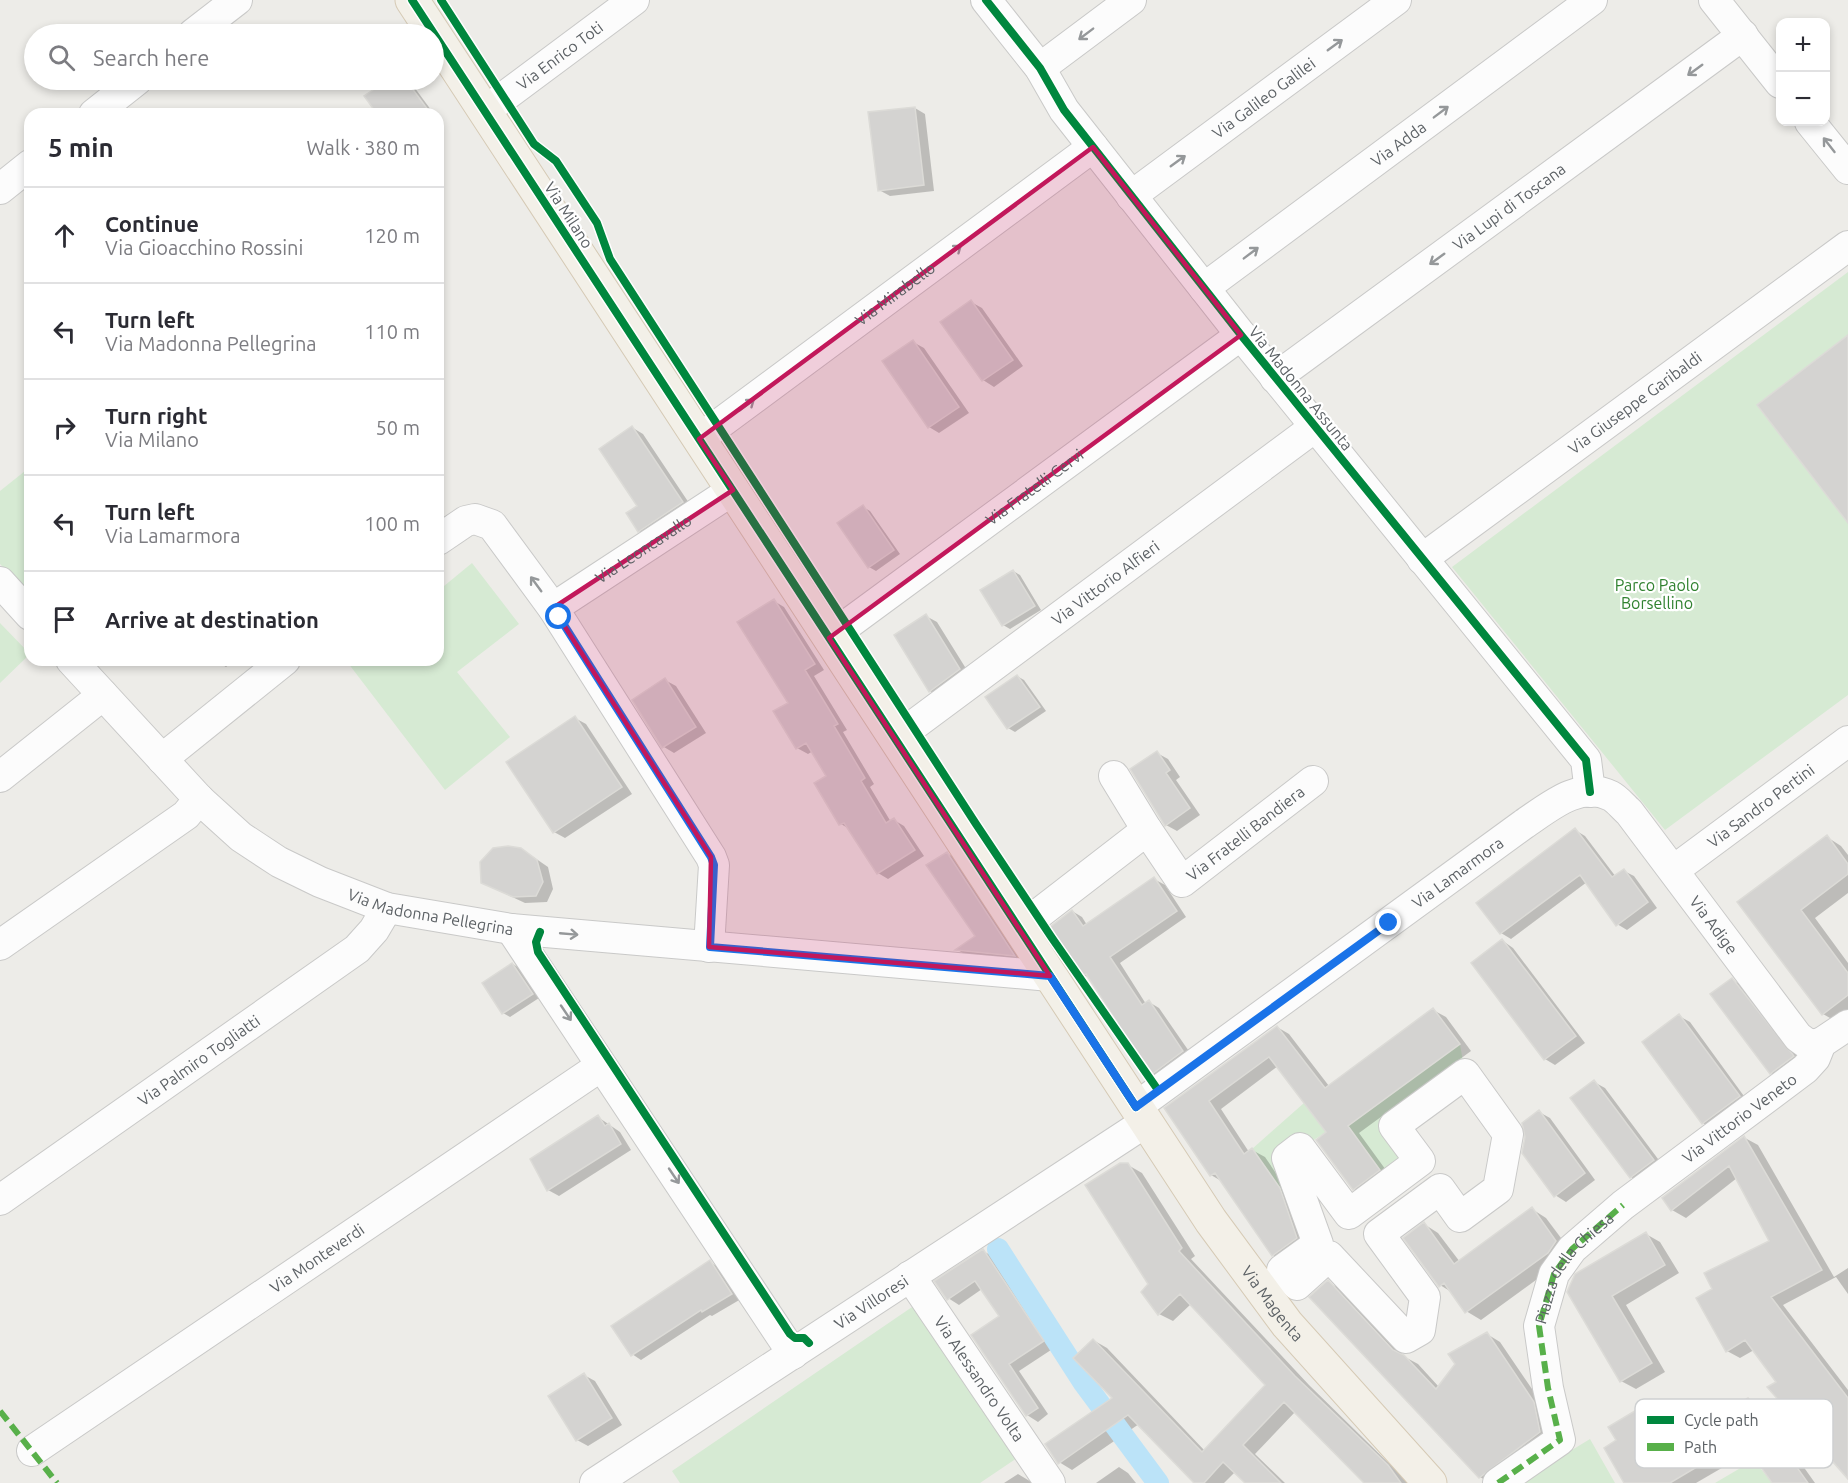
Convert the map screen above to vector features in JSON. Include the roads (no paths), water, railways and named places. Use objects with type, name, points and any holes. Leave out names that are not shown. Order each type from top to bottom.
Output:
[{"type":"main road","name":"Via Milano","points":[[412,0],[428,24]]},
{"type":"main road","name":"Via Milano","points":[[444,49],[1141,1115]]},
{"type":"main road","name":"Via Magenta","points":[[1141,1115],[1211,1221],[1268,1301],[1430,1483]]},
{"type":"street","points":[[207,24],[237,0]]},
{"type":"street","name":"Via Enrico Toti","points":[[485,111],[634,0]]},
{"type":"street","name":"Via Madonna Assunta","points":[[986,0],[1040,68],[1064,110],[1203,288],[1586,760],[1601,794]]},
{"type":"street","points":[[1040,68],[1131,0]]},
{"type":"street","name":"Via Galileo Galilei","points":[[1131,196],[1396,0]]},
{"type":"street","name":"Via Adda","points":[[1203,288],[1593,0]]},
{"type":"street","points":[[1714,0],[1776,78]]},
{"type":"street","name":"Via Lupi di Toscana","points":[[1275,378],[1743,35]]},
{"type":"street","points":[[102,108],[124,90]]},
{"type":"street","points":[[1813,126],[1848,169]]},
{"type":"street","name":"Via Mirabello","points":[[699,439],[1093,147]]},
{"type":"street","points":[[0,189],[24,170]]},
{"type":"street","name":"Via Giuseppe Garibaldi","points":[[1422,559],[1848,246]]},
{"type":"street","name":"Via Fratelli Cervi","points":[[830,638],[1241,335]]},
{"type":"street","name":"Via Vittorio Alfieri","points":[[895,739],[1315,427]]},
{"type":"street","name":"Via Leoncavallo","points":[[553,608],[733,490]]},
{"type":"street","points":[[444,536],[466,521],[474,519],[492,525],[553,608],[711,857],[714,865],[710,947]]},
{"type":"street","points":[[0,582],[24,608]]},
{"type":"street","name":"Via Madonna Pellegrina","points":[[76,666],[199,799],[241,837],[279,862],[320,882],[387,908],[511,929],[1050,976]]},
{"type":"street","points":[[162,759],[278,666]]},
{"type":"street","points":[[0,777],[103,695]]},
{"type":"street","name":"Via Sandro Pertini","points":[[1674,870],[1848,741]]},
{"type":"street","points":[[1020,928],[1147,830],[1114,776]]},
{"type":"street","name":"Via Fratelli Bandiera","points":[[1147,830],[1182,882],[1313,781]]},
{"type":"street","name":"Via Lamarmora","points":[[1141,1115],[1558,801],[1577,792],[1601,794]]},
{"type":"street","name":"Via Adige","points":[[1601,794],[1629,812],[1798,1037],[1809,1045],[1821,1043]]},
{"type":"street","points":[[0,945],[186,815],[199,799]]},
{"type":"street","name":"Via Palmiro Togliatti","points":[[0,1200],[357,949],[374,930],[387,908]]},
{"type":"street","points":[[511,929],[793,1354]]},
{"type":"street","name":"Via Vittorio Veneto","points":[[1623,1205],[1805,1069],[1815,1058],[1821,1043],[1848,1024]]},
{"type":"street","name":"Via Monteverdi","points":[[32,1451],[601,1066]]},
{"type":"street","points":[[1465,1074],[1508,1134],[1498,1189],[1460,1217],[1440,1189],[1379,1234],[1425,1297],[1420,1330],[1406,1338],[1329,1256],[1297,1285],[1282,1270],[1318,1244],[1287,1158],[1300,1149],[1349,1214],[1420,1161],[1394,1126],[1465,1074]]},
{"type":"street","name":"Via Villoresi","points":[[595,1483],[910,1276],[1141,1115]]},
{"type":"street","name":"Piazza della Chiesa","points":[[1498,1483],[1560,1440],[1548,1388],[1539,1326],[1554,1274],[1572,1249],[1623,1205]]},
{"type":"street","name":"Via Alessandro Volta","points":[[910,1276],[1050,1483]]},
{"type":"waterway","points":[[998,1249],[1084,1383],[1158,1483]]},
{"type":"park label","name":"Parco Paolo Borsellino","points":[[1657,594]]}]
